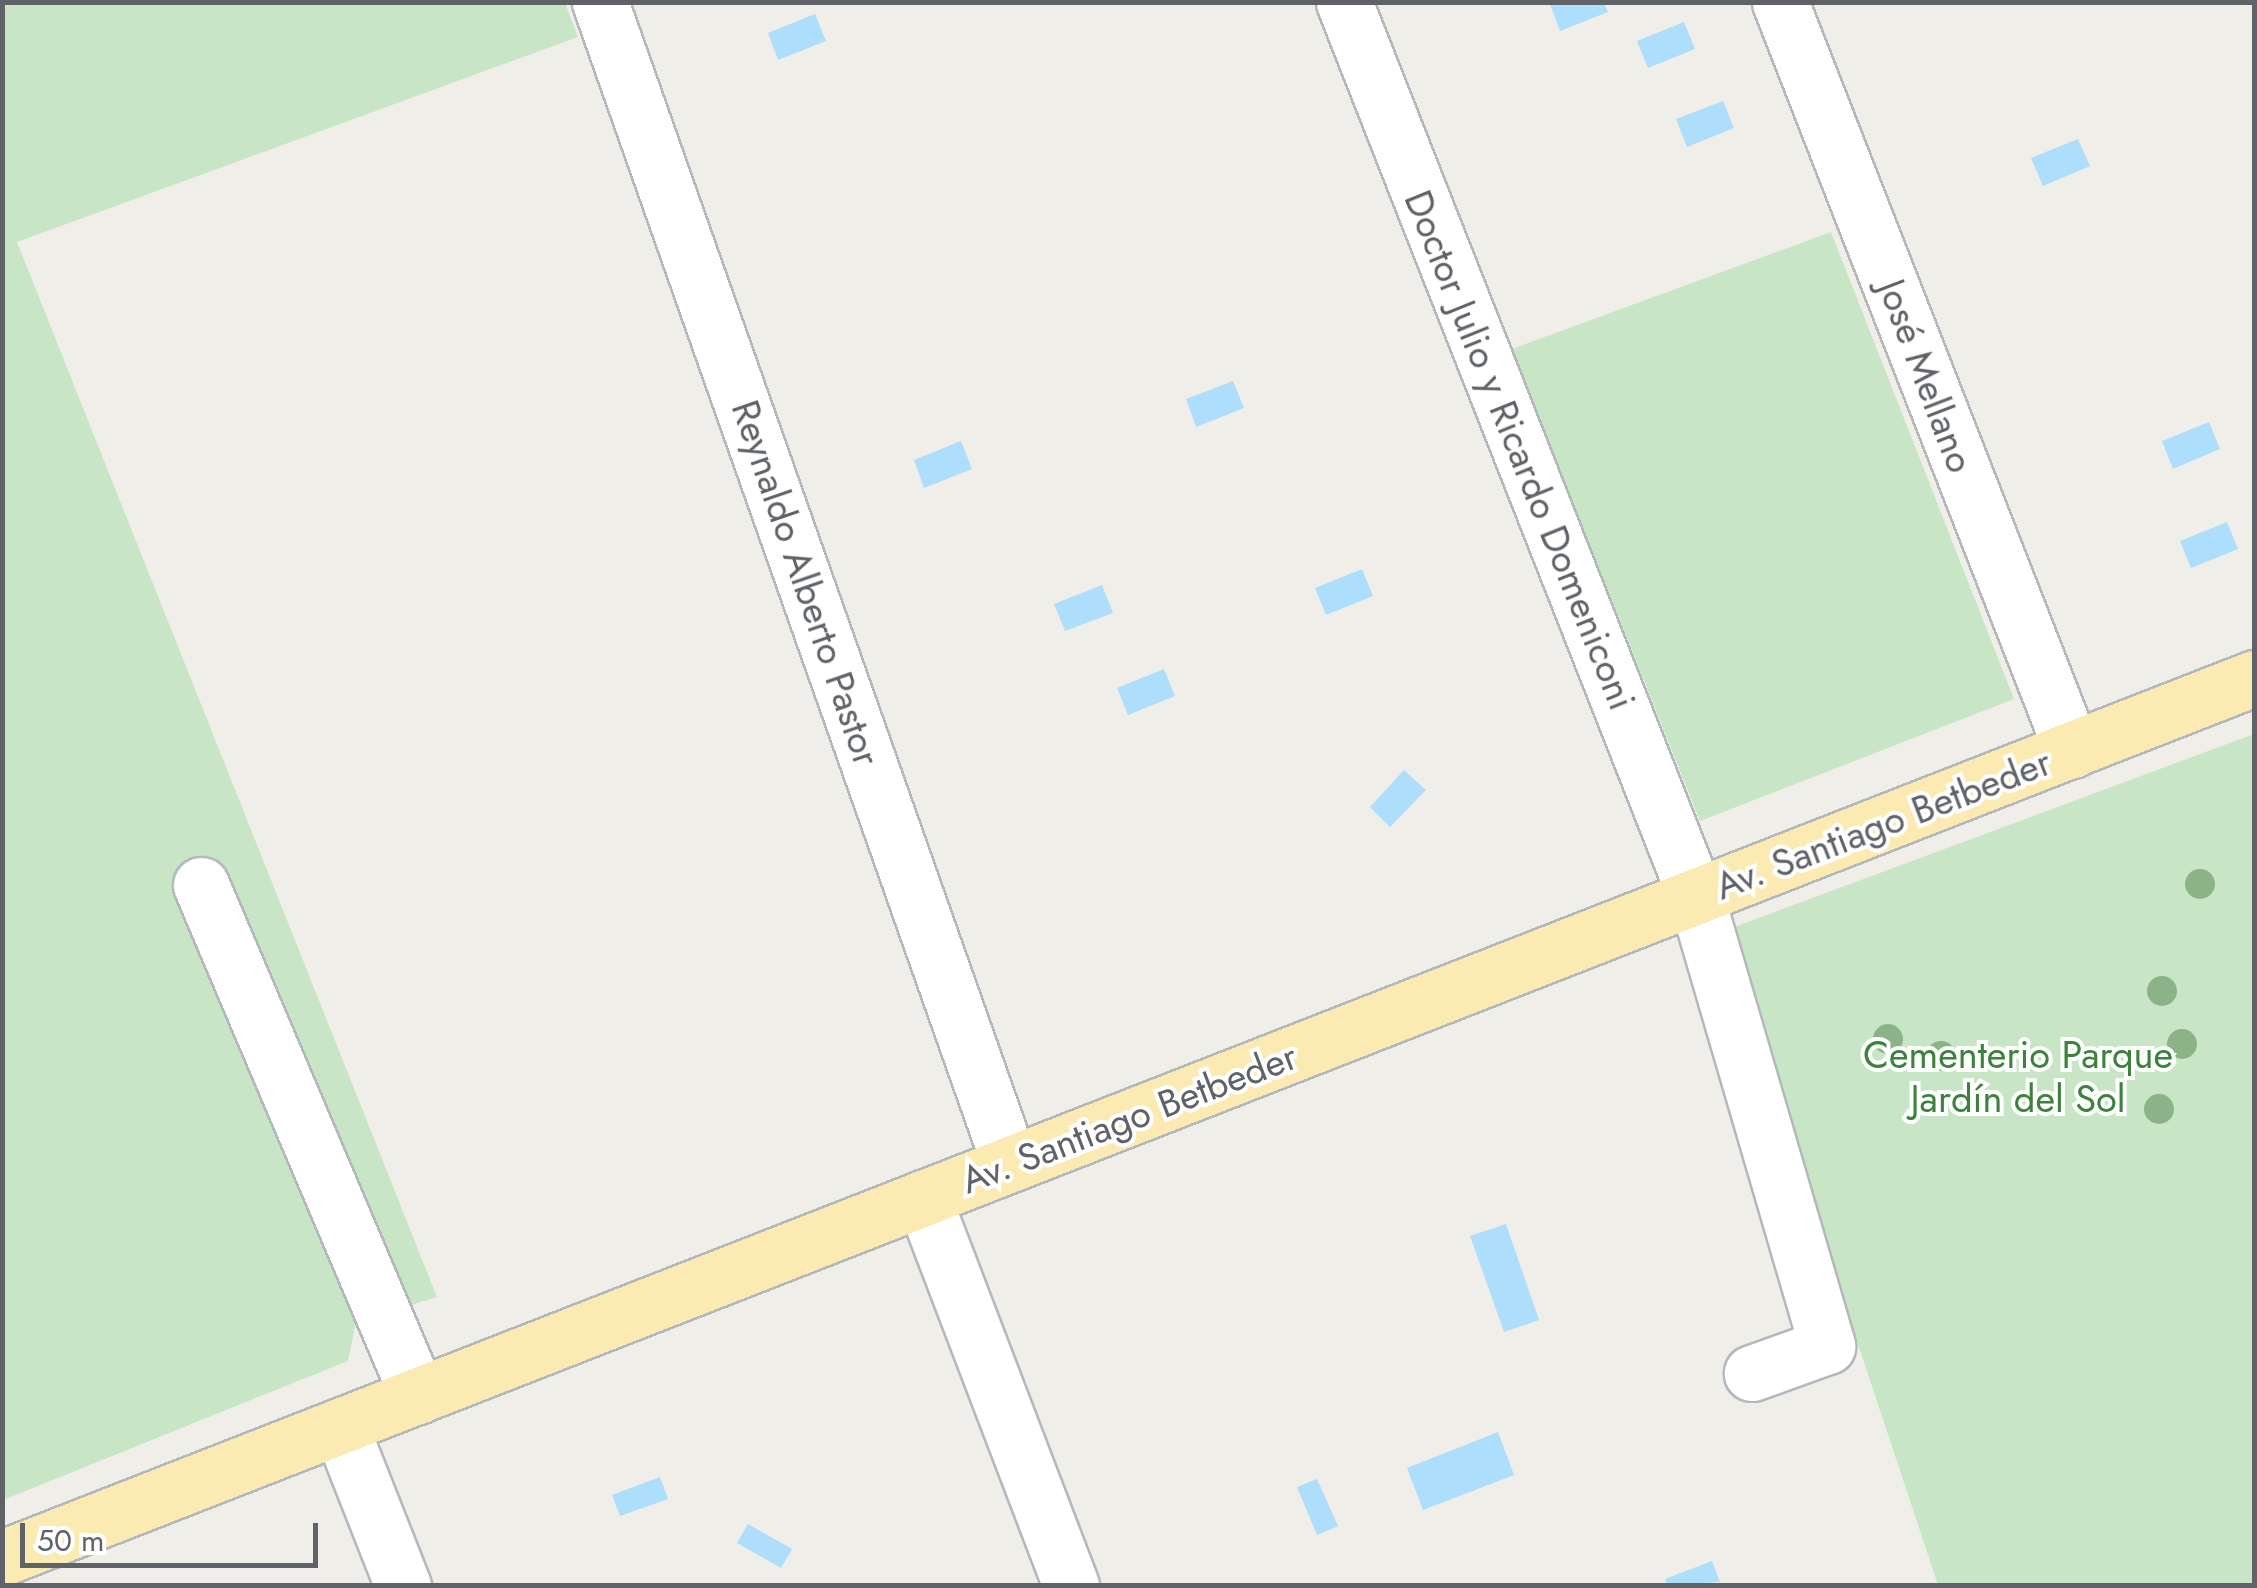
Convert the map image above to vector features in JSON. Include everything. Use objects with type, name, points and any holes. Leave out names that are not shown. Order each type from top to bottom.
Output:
[{"type":"main road","name":"Av. Santiago Betbeder","points":[[2,1558],[2254,678]]},
{"type":"street","name":"Reynaldo Alberto Pastor","points":[[600,2],[1010,1164]]},
{"type":"street","name":"Doctor Julio y Ricardo Domeniconi","points":[[1344,2],[1696,897],[1827,1346],[1752,1373]]},
{"type":"street","name":"José Mellano","points":[[1780,2],[2072,750]]},
{"type":"street","points":[[201,885],[418,1396]]},
{"type":"street","points":[[923,1198],[1071,1586]]},
{"type":"street","points":[[340,1426],[403,1586]]},
{"type":"green space","points":[[3,3],[565,3],[578,37],[17,242],[437,1297],[356,1322],[348,1361],[3,1500]]},
{"type":"green space","points":[[1831,232],[2014,699],[1700,821],[1512,349]]},
{"type":"green space","name":"Cementerio Parque Jardín del Sol","points":[[2254,734],[2254,1585],[1938,1585],[1721,932]]},
{"type":"water","points":[[1604,3],[1608,12],[1560,31],[1550,4]]},
{"type":"water","points":[[815,14],[826,41],[778,60],[768,33]]},
{"type":"water","points":[[1684,22],[1695,49],[1648,68],[1637,41]]},
{"type":"water","points":[[1723,101],[1734,128],[1687,147],[1676,119]]},
{"type":"water","points":[[2078,139],[2090,166],[2043,186],[2031,158]]},
{"type":"water","points":[[1233,381],[1244,408],[1196,427],[1186,399]]},
{"type":"water","points":[[2209,422],[2220,449],[2173,469],[2162,441]]},
{"type":"water","points":[[961,441],[972,469],[924,488],[914,460]]},
{"type":"water","points":[[2227,522],[2238,549],[2191,568],[2180,541]]},
{"type":"water","points":[[1362,569],[1373,596],[1326,615],[1315,588]]},
{"type":"water","points":[[1102,585],[1113,613],[1065,631],[1054,604]]},
{"type":"water","points":[[1164,669],[1175,696],[1128,715],[1117,688]]},
{"type":"water","points":[[1404,770],[1426,790],[1390,827],[1370,807]]},
{"type":"water","points":[[1506,1224],[1539,1320],[1504,1332],[1470,1236]]},
{"type":"water","points":[[1498,1432],[1514,1475],[1423,1510],[1407,1468]]},
{"type":"water","points":[[660,1477],[668,1499],[620,1516],[612,1495]]},
{"type":"water","points":[[1317,1479],[1338,1526],[1317,1535],[1297,1487]]},
{"type":"water","points":[[748,1524],[792,1549],[781,1568],[737,1543]]},
{"type":"water","points":[[1712,1561],[1720,1582],[1667,1585],[1665,1579]]}]
